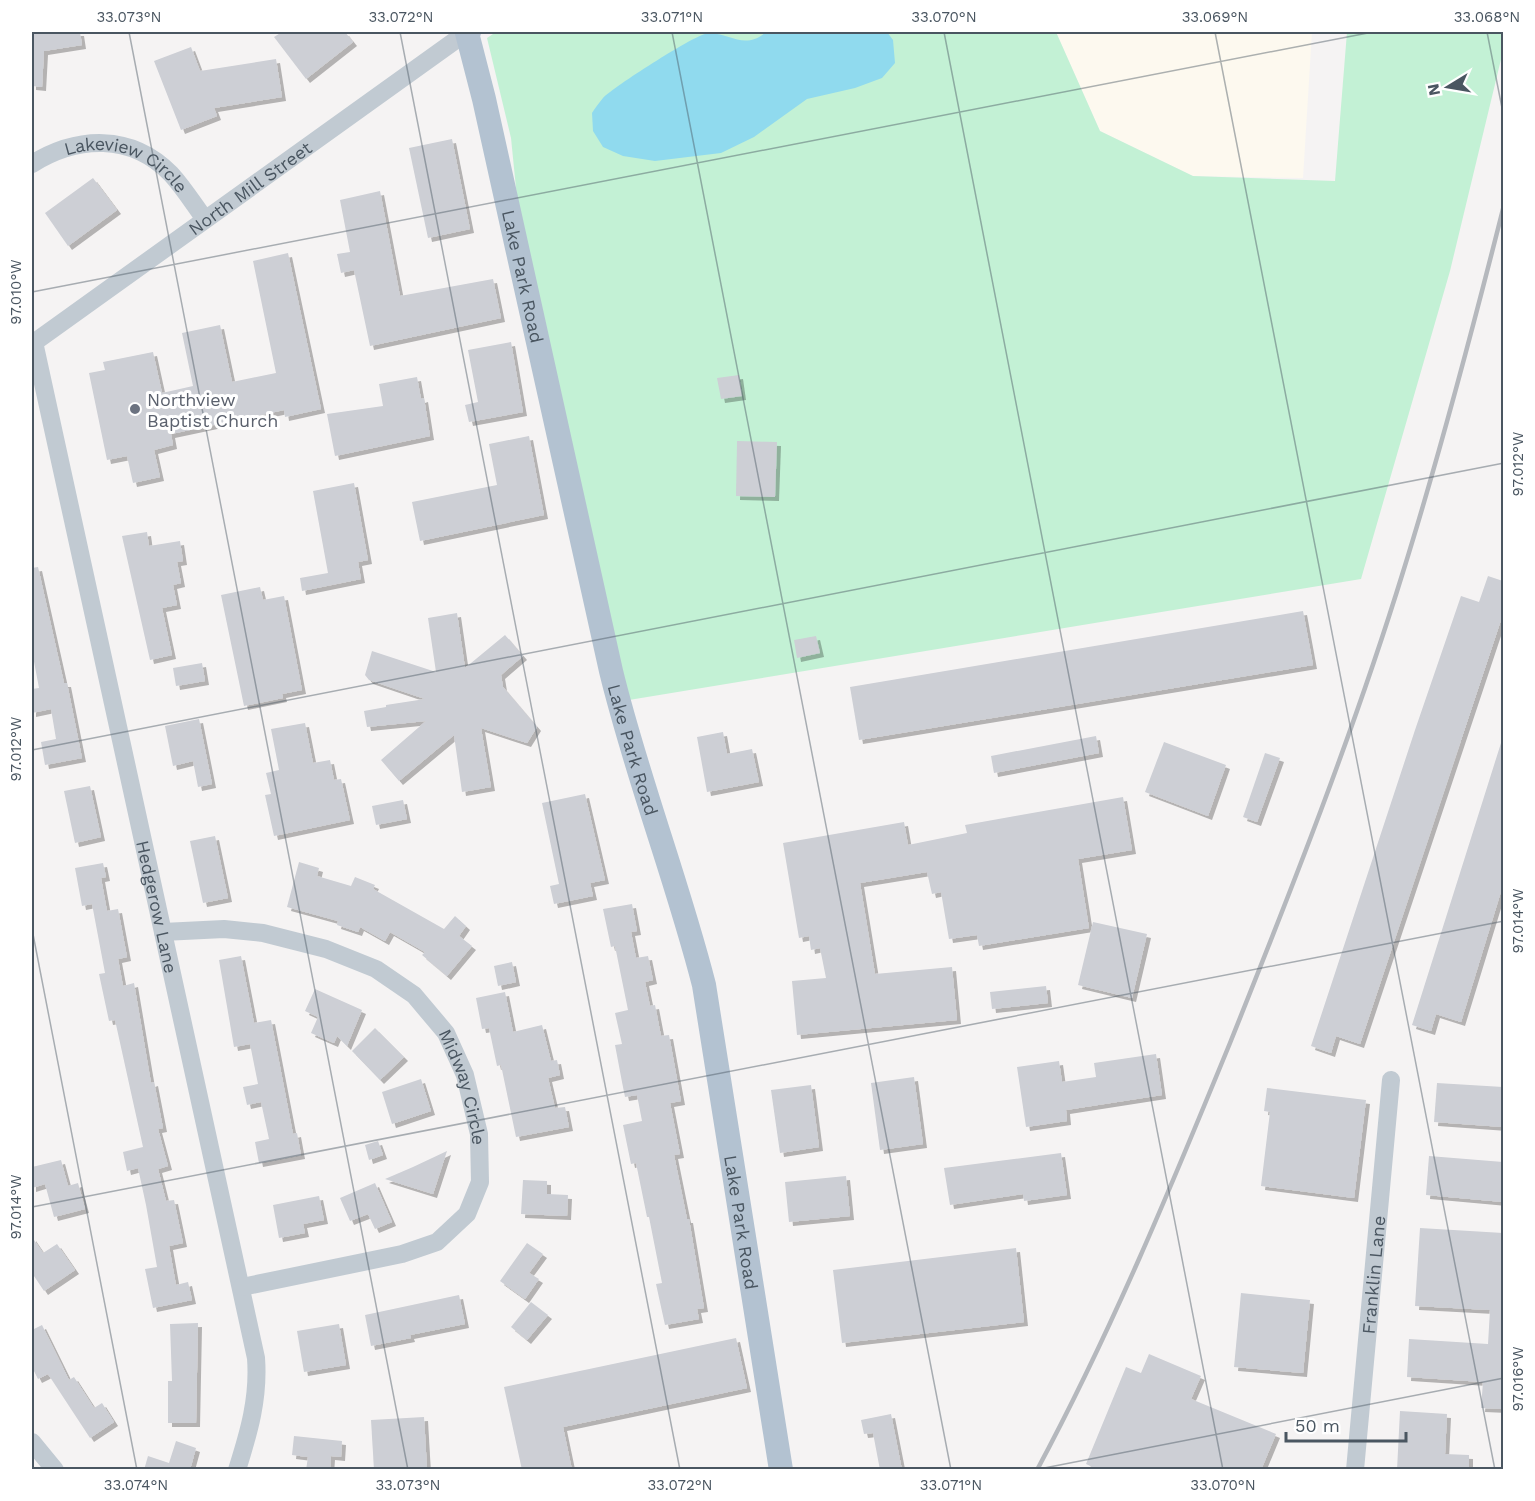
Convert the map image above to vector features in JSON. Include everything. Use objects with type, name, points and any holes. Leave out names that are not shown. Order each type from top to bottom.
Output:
[{"type":"main road","name":"Lake Park Road","points":[[468,32],[616,692],[633,758],[704,985],[782,1470]]},
{"type":"street","name":"North Mill Street","points":[[33,343],[204,218],[468,32]]},
{"type":"street","name":"Lakeview Circle","points":[[32,164],[55,151],[79,144],[108,144],[135,150],[149,157],[170,173],[204,218]]},
{"type":"street","name":"Hedgerow Lane","points":[[33,343],[242,1287],[258,1380],[251,1427],[237,1470]]},
{"type":"street","name":"Midway Circle","points":[[163,932],[224,929],[263,933],[326,948],[376,969],[414,995],[446,1033],[465,1075],[479,1134],[480,1182],[467,1214],[437,1242],[402,1254],[242,1287]]},
{"type":"street","name":"Franklin Lane","points":[[1355,1470],[1391,1080]]},
{"type":"street","points":[[32,1442],[55,1470]]},
{"type":"shaded area","points":[[1056,32],[1312,32],[1303,178],[1193,176],[1100,131]]},
{"type":"green space","points":[[496,32],[1056,32],[1100,131],[1193,176],[1335,181],[1347,32],[1503,32],[1503,51],[1450,271],[1361,579],[629,700],[517,198],[511,138],[487,38]]},
{"type":"water","points":[[766,32],[887,32],[893,40],[895,63],[882,78],[855,88],[807,99],[754,137],[721,153],[655,161],[623,156],[603,147],[593,131],[592,113],[603,98],[622,84],[669,53],[705,34],[750,40]]},
{"type":"building","points":[[32,32],[80,32],[82,45],[44,51],[42,87],[32,86]]},
{"type":"building","points":[[282,32],[345,32],[353,42],[306,79],[274,37]]},
{"type":"building","points":[[191,47],[200,71],[276,59],[282,97],[214,108],[217,116],[181,130],[154,61]]},
{"type":"building","points":[[452,139],[470,229],[428,238],[409,148]]},
{"type":"building","points":[[93,178],[117,210],[68,246],[45,213]]},
{"type":"building","points":[[380,191],[400,296],[493,279],[501,318],[370,346],[354,270],[341,273],[337,254],[350,252],[340,200]]},
{"type":"building","points":[[288,253],[321,409],[285,417],[284,410],[171,434],[173,445],[154,450],[160,477],[133,483],[127,456],[107,460],[89,373],[105,370],[103,362],[153,352],[162,393],[193,386],[182,333],[220,325],[232,382],[276,373],[253,261]]},
{"type":"building","points":[[511,342],[523,412],[469,422],[465,405],[478,402],[468,350]]},
{"type":"building","points":[[739,375],[742,396],[721,399],[717,378]]},
{"type":"building","points":[[417,377],[421,399],[424,398],[430,436],[335,456],[327,414],[383,406],[379,384]]},
{"type":"building","points":[[529,436],[544,515],[420,541],[412,502],[497,485],[489,444]]},
{"type":"building","points":[[737,441],[777,442],[775,497],[736,496]]},
{"type":"building","points":[[354,483],[368,560],[358,562],[361,579],[302,591],[300,578],[328,573],[313,491]]},
{"type":"building","points":[[147,532],[149,546],[180,541],[183,561],[177,562],[181,583],[173,585],[177,605],[162,608],[172,655],[150,660],[122,536]]},
{"type":"building","points":[[38,567],[64,683],[67,683],[82,758],[45,765],[41,742],[56,739],[51,709],[32,713],[32,689],[39,688],[32,651],[32,568]]},
{"type":"building","points":[[1488,576],[1503,581],[1503,614],[1360,1044],[1336,1036],[1331,1053],[1311,1046],[1461,596],[1479,602]]},
{"type":"building","points":[[260,587],[263,600],[284,596],[302,690],[282,694],[283,698],[244,706],[221,595]]},
{"type":"building","points":[[1303,611],[1313,665],[859,740],[850,687]]},
{"type":"building","points":[[457,613],[465,668],[505,635],[523,656],[501,675],[503,687],[537,727],[527,743],[481,728],[491,787],[462,792],[454,735],[399,781],[381,760],[426,721],[367,727],[364,711],[425,699],[369,680],[365,675],[372,651],[436,672],[428,618]]},
{"type":"building","points":[[816,636],[820,653],[797,658],[794,640]]},
{"type":"building","points":[[202,663],[205,681],[176,686],[173,668]]},
{"type":"building","points":[[199,719],[212,784],[198,787],[193,761],[173,766],[165,726]]},
{"type":"building","points":[[305,723],[313,763],[330,760],[334,780],[341,779],[350,820],[274,836],[265,795],[271,794],[266,773],[279,770],[271,729]]},
{"type":"building","points":[[723,732],[727,754],[752,749],[759,782],[707,792],[697,737]]},
{"type":"building","points":[[1096,736],[1099,753],[994,773],[991,756]]},
{"type":"building","points":[[1164,742],[1226,765],[1208,816],[1145,792]]},
{"type":"building","points":[[1501,743],[1503,743],[1503,885],[1461,1022],[1436,1014],[1431,1031],[1412,1025]]},
{"type":"building","points":[[1265,753],[1280,758],[1257,822],[1243,817]]},
{"type":"building","points":[[90,786],[101,837],[75,843],[64,791]]},
{"type":"building","points":[[585,794],[605,880],[590,883],[593,896],[554,904],[550,886],[559,884],[542,803]]},
{"type":"building","points":[[1123,797],[1132,850],[1078,859],[1089,928],[979,946],[977,935],[949,939],[941,892],[932,894],[927,872],[860,883],[875,974],[952,967],[957,1020],[797,1035],[792,981],[826,978],[820,948],[811,950],[809,936],[799,938],[783,843],[904,822],[908,845],[967,833],[965,825]]},
{"type":"building","points":[[403,800],[407,819],[376,825],[372,806]]},
{"type":"building","points":[[215,836],[228,898],[203,903],[190,841]]},
{"type":"building","points":[[299,862],[319,868],[317,876],[351,886],[355,877],[375,885],[373,889],[444,929],[455,916],[466,926],[459,936],[472,946],[447,976],[422,955],[425,952],[390,932],[385,941],[360,927],[358,932],[337,925],[338,921],[287,907]]},
{"type":"building","points":[[103,863],[106,877],[101,878],[107,911],[118,909],[127,957],[118,959],[123,986],[134,983],[151,1083],[154,1082],[163,1128],[158,1129],[168,1166],[158,1169],[166,1201],[174,1200],[183,1243],[169,1246],[176,1285],[188,1282],[192,1300],[153,1308],[145,1269],[157,1267],[146,1205],[138,1168],[127,1171],[123,1152],[143,1147],[115,1020],[109,1021],[99,974],[105,973],[92,904],[82,906],[75,868]]},
{"type":"building","points":[[632,904],[637,931],[631,932],[636,958],[648,956],[653,980],[645,982],[650,1006],[655,1005],[661,1036],[669,1035],[681,1101],[670,1103],[680,1154],[674,1155],[687,1219],[689,1219],[704,1308],[697,1309],[699,1319],[665,1325],[656,1284],[662,1283],[649,1217],[647,1217],[636,1163],[631,1164],[623,1125],[642,1121],[637,1095],[625,1097],[615,1045],[622,1044],[615,1013],[628,1010],[615,946],[611,947],[603,909]]},
{"type":"building","points":[[1093,922],[1147,934],[1132,998],[1078,985]]},
{"type":"building","points":[[241,956],[254,1023],[271,1020],[293,1134],[297,1133],[301,1155],[259,1163],[255,1142],[269,1139],[261,1102],[247,1105],[243,1087],[258,1084],[250,1044],[234,1047],[219,960]]},
{"type":"building","points":[[512,962],[516,982],[498,986],[494,966]]},
{"type":"building","points":[[1046,986],[1048,1003],[992,1009],[990,992]]},
{"type":"building","points":[[315,989],[362,1010],[347,1046],[337,1036],[334,1043],[311,1033],[318,1017],[305,1011]]},
{"type":"building","points":[[505,992],[513,1032],[542,1025],[551,1061],[557,1060],[560,1075],[548,1078],[555,1108],[565,1107],[569,1127],[516,1137],[501,1065],[497,1066],[489,1028],[482,1029],[476,998]]},
{"type":"building","points":[[375,1028],[404,1057],[380,1080],[352,1051]]},
{"type":"building","points":[[1156,1054],[1162,1095],[1066,1110],[1067,1121],[1026,1127],[1017,1067],[1059,1061],[1062,1082],[1096,1077],[1094,1063]]},
{"type":"building","points":[[914,1077],[923,1144],[880,1150],[871,1083]]},
{"type":"building","points":[[421,1079],[431,1111],[392,1124],[382,1092]]},
{"type":"building","points":[[1437,1083],[1503,1087],[1503,1127],[1434,1122]]},
{"type":"building","points":[[811,1085],[819,1147],[780,1153],[771,1090]]},
{"type":"building","points":[[1267,1088],[1366,1100],[1354,1198],[1261,1186],[1270,1112],[1264,1111]]},
{"type":"building","points":[[378,1141],[383,1155],[369,1160],[365,1145]]},
{"type":"building","points":[[447,1151],[433,1194],[385,1179],[413,1167]]},
{"type":"building","points":[[1061,1153],[1067,1195],[1024,1201],[1023,1194],[950,1205],[944,1168]]},
{"type":"building","points":[[1429,1156],[1503,1162],[1503,1202],[1426,1195]]},
{"type":"building","points":[[61,1160],[68,1186],[78,1183],[85,1209],[54,1217],[45,1184],[32,1188],[32,1167]]},
{"type":"building","points":[[846,1176],[850,1216],[789,1222],[785,1182]]},
{"type":"building","points":[[523,1180],[547,1181],[547,1194],[568,1195],[567,1216],[521,1214]]},
{"type":"building","points":[[375,1183],[392,1222],[375,1229],[368,1214],[350,1221],[340,1198]]},
{"type":"building","points":[[319,1196],[324,1220],[303,1224],[305,1233],[279,1238],[273,1205]]},
{"type":"building","points":[[1420,1228],[1503,1233],[1503,1409],[1481,1408],[1483,1382],[1407,1377],[1409,1339],[1488,1344],[1490,1310],[1415,1306]]},
{"type":"building","points":[[32,1237],[43,1253],[57,1244],[75,1270],[44,1291],[32,1273]]},
{"type":"building","points":[[527,1243],[543,1254],[529,1273],[539,1279],[525,1299],[500,1281]]},
{"type":"building","points":[[1016,1248],[1024,1322],[842,1343],[833,1270]]},
{"type":"building","points":[[1241,1293],[1310,1300],[1303,1373],[1234,1367]]},
{"type":"building","points":[[459,1295],[465,1324],[410,1335],[411,1338],[371,1346],[365,1315]]},
{"type":"building","points":[[531,1302],[548,1315],[527,1340],[511,1327]]},
{"type":"building","points":[[198,1323],[196,1423],[168,1423],[168,1381],[172,1381],[170,1324]]},
{"type":"building","points":[[339,1324],[346,1365],[304,1372],[297,1331]]},
{"type":"building","points":[[42,1325],[69,1380],[74,1377],[94,1408],[102,1403],[114,1422],[90,1438],[48,1374],[38,1379],[32,1367],[32,1330]]},
{"type":"building","points":[[736,1338],[747,1388],[563,1427],[572,1470],[522,1470],[504,1387]]},
{"type":"building","points":[[1149,1354],[1201,1376],[1191,1399],[1276,1434],[1261,1470],[1099,1470],[1086,1464],[1126,1367],[1141,1373]]},
{"type":"building","points":[[1400,1411],[1447,1414],[1445,1454],[1469,1455],[1469,1470],[1397,1470]]},
{"type":"building","points":[[891,1414],[902,1470],[880,1470],[873,1433],[864,1434],[861,1420]]},
{"type":"building","points":[[424,1417],[427,1469],[374,1470],[371,1420]]},
{"type":"building","points":[[294,1436],[342,1441],[341,1457],[331,1456],[330,1470],[306,1470],[308,1457],[292,1455]]},
{"type":"building","points":[[176,1441],[196,1448],[190,1470],[144,1470],[148,1456],[169,1463]]},
{"type":"railway","points":[[1037,1470],[1090,1365],[1163,1205],[1230,1043],[1321,809],[1364,691],[1417,526],[1456,389],[1504,205]]},
{"type":"place","name":"Northview Baptist Church","points":[[135,409]]}]
